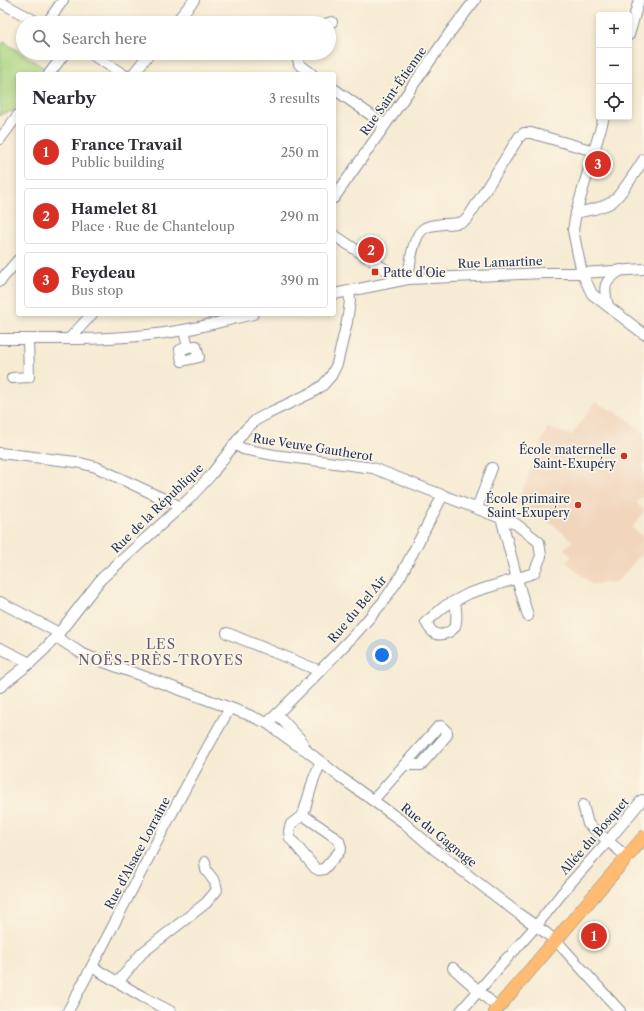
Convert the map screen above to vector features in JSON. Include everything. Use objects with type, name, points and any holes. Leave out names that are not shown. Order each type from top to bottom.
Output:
[{"type":"main road","points":[[496,1009],[644,837]]},
{"type":"street","points":[[52,16],[63,0]]},
{"type":"street","points":[[181,16],[194,0]]},
{"type":"street","name":"Rue Saint-Étienne","points":[[336,195],[451,31],[475,0]]},
{"type":"street","points":[[632,24],[639,0]]},
{"type":"street","points":[[0,2],[26,16]]},
{"type":"street","points":[[51,72],[60,60]]},
{"type":"street","points":[[100,60],[120,72]]},
{"type":"street","points":[[135,72],[144,60]]},
{"type":"street","points":[[298,60],[299,64],[309,72]]},
{"type":"street","points":[[336,90],[386,125]]},
{"type":"street","points":[[0,139],[16,118]]},
{"type":"street","points":[[603,120],[576,213],[573,230],[582,273],[592,294],[644,334]]},
{"type":"street","points":[[336,236],[405,280],[414,243],[420,232],[425,227],[460,223],[467,219],[519,137],[524,133],[531,133],[594,151]]},
{"type":"street","points":[[576,213],[600,208],[613,201],[644,159]]},
{"type":"street","points":[[0,281],[16,262]]},
{"type":"street","name":"Rue Lamartine","points":[[336,294],[405,280],[644,269]]},
{"type":"street","points":[[608,306],[605,293],[606,283],[611,277],[622,270]]},
{"type":"street","name":"Rue de la République","points":[[0,687],[46,648],[58,635],[101,579],[181,507],[211,475],[246,429],[256,420],[313,392],[323,385],[331,376],[337,364],[347,322],[350,301],[349,291]]},
{"type":"street","points":[[70,338],[90,316]]},
{"type":"street","points":[[0,339],[125,337],[184,330],[244,316]]},
{"type":"street","points":[[184,330],[188,347]]},
{"type":"street","points":[[12,378],[29,377],[28,339]]},
{"type":"street","name":"Rue Veuve Gautherot","points":[[234,444],[242,449],[274,455],[372,468],[516,524],[539,542],[542,556],[534,573],[470,593],[455,601]]},
{"type":"street","points":[[0,453],[76,462],[96,467],[181,507]]},
{"type":"street","points":[[478,508],[492,468]]},
{"type":"street","name":"Rue du Bel Air","points":[[267,723],[320,671],[383,602],[400,577],[443,495]]},
{"type":"street","points":[[502,518],[528,616]]},
{"type":"street","name":"Rue du Gagnage","points":[[0,602],[58,635],[81,653],[244,712],[267,723],[403,822],[434,849],[556,940],[620,1011]]},
{"type":"street","points":[[227,632],[320,671]]},
{"type":"street","points":[[0,648],[30,663]]},
{"type":"street","name":"Rue d'Alsace Lorraine","points":[[68,1011],[208,745],[230,708]]},
{"type":"street","name":"Rue du Gagnage","points":[[277,714],[300,739],[307,751]]},
{"type":"street","points":[[303,816],[339,841],[340,852],[324,869],[320,870],[315,868],[290,838],[289,831],[291,824],[303,816],[314,778],[321,762]]},
{"type":"street","points":[[373,800],[404,765]]},
{"type":"street","name":"Allée du Bosquet","points":[[461,1011],[536,926],[642,800]]},
{"type":"street","points":[[583,805],[588,824],[626,857]]},
{"type":"street","points":[[118,982],[142,953],[206,903],[217,890],[215,882],[206,870],[205,862]]},
{"type":"street","points":[[92,967],[170,1011]]},
{"type":"street","points":[[453,968],[479,991],[496,1009]]},
{"type":"shaded area","name":"École primaire Saint-Exupéry","points":[[595,402],[625,417],[642,433],[644,431],[644,494],[637,503],[644,511],[632,528],[644,537],[644,551],[617,582],[591,584],[566,562],[572,556],[564,549],[572,541],[553,524],[516,506],[547,428],[572,435]]},
{"type":"green space","points":[[4,42],[16,50],[16,60],[32,60],[46,69],[44,72],[16,72],[16,107],[13,111],[1,114],[0,116],[0,47]]},
{"type":"place","name":"Feydeau","points":[[598,164]]},
{"type":"place","name":"Hamelet 81","points":[[371,250]]},
{"type":"place","name":"Patte d'Oie","points":[[375,272]]},
{"type":"place","name":"École maternelle Saint-Exupéry","points":[[624,456]]},
{"type":"place","name":"École primaire Saint-Exupéry","points":[[578,505]]},
{"type":"place","name":"France Travail","points":[[594,936]]},
{"type":"district","name":"LES NOËS-PRÈS-TROYES","points":[[161,652]]}]
